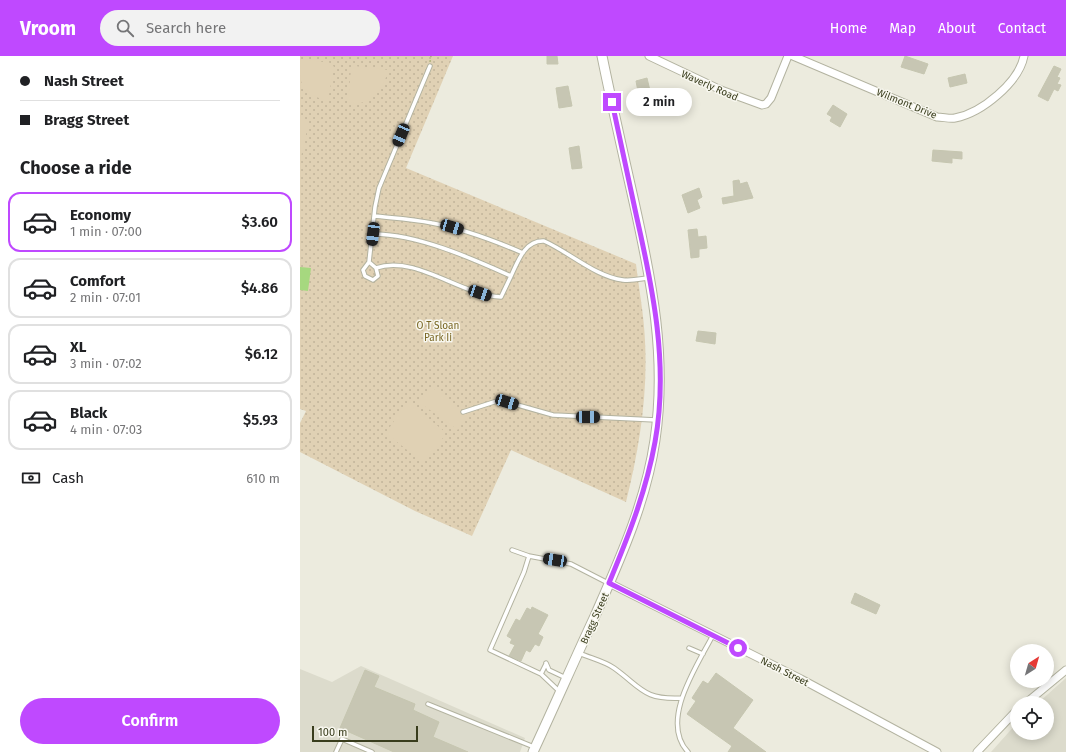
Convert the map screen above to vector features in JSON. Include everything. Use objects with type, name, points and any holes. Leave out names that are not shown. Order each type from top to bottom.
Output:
[{"type":"street","name":"Bragg Street","points":[[534,750],[609,583],[641,500],[655,441],[657,421],[659,399],[659,350],[655,304],[602,56]]},
{"type":"street","name":"Waverly Road","points":[[649,56],[757,105],[766,104],[771,98],[788,56]]},
{"type":"street","name":"Wilmont Drive","points":[[793,56],[937,116],[954,118],[971,113],[988,103],[1014,78],[1022,66],[1024,56]]},
{"type":"street","name":"Nash Street","points":[[609,583],[801,679],[937,752]]},
{"type":"street","points":[[1034,696],[1066,670]]},
{"type":"street","points":[[977,752],[1010,717]]},
{"type":"lane","points":[[369,262],[376,268],[378,276],[373,280],[368,279],[363,270],[369,262],[374,216],[379,188],[430,66]]},
{"type":"lane","points":[[374,216],[452,227],[479,235],[523,253]]},
{"type":"lane","points":[[373,234],[397,237],[445,249],[511,276]]},
{"type":"lane","points":[[376,268],[388,265],[412,269],[440,277],[491,297],[501,297],[523,253],[530,244],[537,240],[544,241],[608,276],[622,280],[650,277]]},
{"type":"lane","points":[[464,412],[497,401],[507,402],[553,415],[657,421]]},
{"type":"lane","points":[[512,550],[529,556],[571,564],[609,583]]},
{"type":"lane","points":[[529,556],[524,572],[490,650],[541,674],[560,692]]},
{"type":"lane","points":[[688,752],[681,745],[677,731],[682,698],[713,635]]},
{"type":"lane","points":[[689,648],[703,654]]},
{"type":"lane","points":[[578,652],[613,667],[646,694],[660,697],[682,698]]},
{"type":"lane","points":[[541,674],[546,663],[549,670],[566,679]]},
{"type":"lane","points":[[428,704],[534,750]]},
{"type":"lane","points":[[336,752],[342,739],[372,752]]},
{"type":"shaded area","points":[[300,267],[311,268],[308,291],[300,290]]},
{"type":"shaded area","points":[[361,666],[525,738],[520,752],[300,752],[300,669],[332,682]]},
{"type":"shaded area","points":[[1066,678],[1066,752],[991,752],[1010,731],[1010,740],[1054,740],[1054,696],[1046,696]]},
{"type":"green space","name":"O T Sloan Park Ii","points":[[300,56],[453,56],[406,168],[636,264],[643,312],[646,361],[642,422],[626,502],[511,450],[472,536],[415,511],[300,452],[300,423],[306,411],[300,409]]},
{"type":"green space","points":[[300,59],[331,63],[334,67],[328,100],[324,100],[312,94],[305,88],[301,81]]},
{"type":"green space","points":[[354,66],[388,70],[383,84],[375,95],[369,100],[356,103],[348,102],[351,69]]},
{"type":"green space","points":[[300,119],[309,121],[300,161]]},
{"type":"green space","points":[[429,388],[433,388],[468,415],[458,430],[420,403]]},
{"type":"green space","points":[[406,404],[410,404],[444,431],[445,435],[426,461],[421,461],[387,434],[387,431]]},
{"type":"building","points":[[547,56],[557,56],[558,64],[547,64]]},
{"type":"building","points":[[905,56],[928,64],[924,74],[901,67]]},
{"type":"building","points":[[1054,66],[1061,69],[1057,77],[1060,78],[1057,84],[1061,85],[1058,91],[1054,89],[1048,101],[1038,96]]},
{"type":"building","points":[[965,74],[967,83],[950,87],[948,78]]},
{"type":"building","points":[[647,78],[651,95],[639,97],[636,81]]},
{"type":"building","points":[[568,86],[572,106],[559,108],[556,88]]},
{"type":"building","points":[[833,105],[847,114],[840,127],[830,121],[832,117],[827,114]]},
{"type":"building","points":[[579,146],[582,168],[572,169],[569,148]]},
{"type":"building","points":[[933,150],[962,152],[962,159],[952,158],[952,163],[932,161]]},
{"type":"building","points":[[739,180],[740,184],[747,182],[753,198],[723,204],[722,198],[734,196],[733,181]]},
{"type":"building","points":[[699,188],[702,197],[697,200],[700,208],[688,213],[682,195]]},
{"type":"building","points":[[697,229],[698,237],[706,236],[707,248],[699,249],[699,257],[691,258],[688,230]]},
{"type":"building","points":[[698,331],[716,333],[715,344],[696,341]]},
{"type":"building","points":[[855,593],[880,605],[876,614],[851,603]]},
{"type":"building","points":[[532,607],[548,615],[538,634],[543,637],[539,646],[535,644],[530,652],[526,650],[521,661],[509,656],[515,645],[510,643],[512,639],[507,636],[516,619],[520,621],[527,608],[531,610]]},
{"type":"building","points":[[365,670],[379,676],[374,687],[415,704],[413,710],[439,722],[433,737],[468,752],[394,752],[340,728]]},
{"type":"building","points":[[716,673],[753,700],[733,728],[766,752],[728,752],[732,746],[687,714],[696,701],[692,698],[703,681],[708,684]]},
{"type":"route","points":[[612,102],[655,304],[660,374],[655,441],[646,480],[632,527],[609,583],[738,648]]}]
